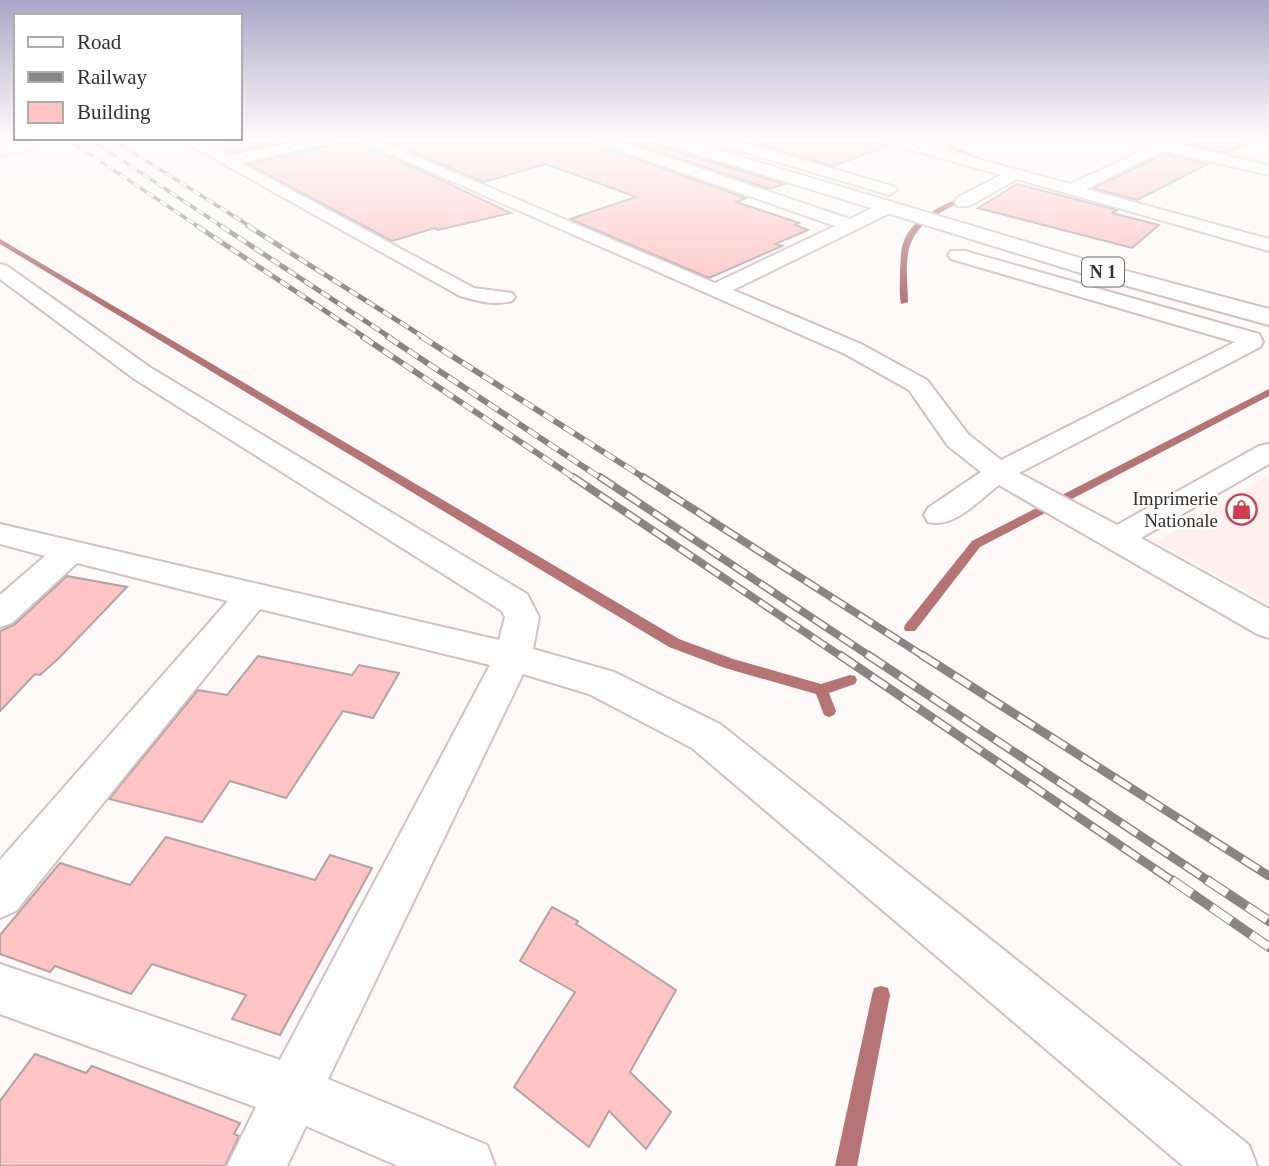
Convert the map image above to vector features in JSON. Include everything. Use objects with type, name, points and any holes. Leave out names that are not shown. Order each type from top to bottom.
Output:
[{"type":"main road","name":"N 1","points":[[860,193],[895,203],[938,223],[1092,270],[1269,317]]},
{"type":"street","points":[[288,193],[467,292],[486,297],[505,297]]},
{"type":"street","points":[[490,193],[853,349],[918,385],[958,440],[1026,491],[1117,538],[1269,625]]},
{"type":"street","points":[[761,193],[851,225]]},
{"type":"street","points":[[868,193],[895,203]]},
{"type":"street","points":[[963,202],[979,193]]},
{"type":"street","points":[[1088,193],[1269,245]]},
{"type":"street","points":[[716,290],[895,203]]},
{"type":"street","points":[[939,515],[999,472],[1252,342],[1251,339],[958,255]]},
{"type":"street","points":[[0,270],[13,292],[515,603],[522,617],[513,657],[256,1166]]},
{"type":"street","points":[[1073,288],[1092,270]]},
{"type":"street","points":[[1117,538],[1269,452]]},
{"type":"street","points":[[0,534],[513,657],[601,684],[705,736],[1228,1166]]},
{"type":"street","points":[[0,614],[72,550]]},
{"type":"street","points":[[0,895],[253,594]]},
{"type":"street","points":[[0,989],[292,1092],[466,1166]]},
{"type":"shaded area","name":"Imprimerie Nationale","points":[[1269,475],[1269,604],[1157,542]]},
{"type":"building","points":[[303,193],[469,193],[511,213],[438,230],[435,228],[392,241]]},
{"type":"building","points":[[626,193],[733,193],[746,198],[736,202],[799,223],[795,225],[808,230],[775,244],[782,246],[709,278],[570,219],[636,197]]},
{"type":"building","points":[[1002,193],[1053,193],[1117,210],[1112,213],[1159,225],[1132,248],[978,208]]},
{"type":"building","points":[[1113,193],[1150,193],[1137,200]]},
{"type":"building","points":[[67,576],[127,587],[59,658],[40,675],[35,674],[0,711],[0,631],[14,625]]},
{"type":"building","points":[[258,656],[352,675],[359,665],[399,673],[373,718],[343,711],[286,798],[230,781],[202,822],[109,799],[198,690],[227,695]]},
{"type":"building","points":[[166,837],[315,880],[330,855],[372,868],[280,1035],[232,1019],[246,995],[152,964],[131,994],[55,966],[50,972],[0,954],[0,935],[60,863],[130,885]]},
{"type":"building","points":[[552,907],[578,921],[576,924],[676,990],[630,1072],[671,1112],[646,1149],[609,1111],[589,1147],[514,1087],[575,992],[520,961]]},
{"type":"building","points":[[35,1054],[86,1073],[92,1066],[240,1123],[234,1134],[239,1136],[225,1166],[0,1166],[0,1101]]},
{"type":"waterway","points":[[904,302],[907,241],[925,219],[969,196]]},
{"type":"waterway","points":[[0,241],[674,643],[730,664],[821,690]]},
{"type":"waterway","points":[[910,628],[976,544],[1269,392]]},
{"type":"waterway","points":[[821,690],[850,680]]},
{"type":"waterway","points":[[821,690],[829,711]]},
{"type":"waterway","points":[[846,1166],[881,995]]},
{"type":"railway","points":[[149,193],[199,227]]},
{"type":"railway","points":[[172,193],[223,227]]},
{"type":"railway","points":[[198,193],[251,227]]},
{"type":"railway","points":[[197,226],[366,338]]},
{"type":"railway","points":[[221,226],[391,338]]},
{"type":"railway","points":[[248,226],[425,338]]},
{"type":"railway","points":[[363,337],[573,477]]},
{"type":"railway","points":[[388,337],[602,479]]},
{"type":"railway","points":[[422,337],[646,479]]},
{"type":"railway","points":[[573,477],[842,657]]},
{"type":"railway","points":[[600,477],[871,657]]},
{"type":"railway","points":[[643,477],[925,657]]},
{"type":"railway","points":[[840,655],[1174,882]]},
{"type":"railway","points":[[868,655],[1210,882]]},
{"type":"railway","points":[[922,655],[1269,876]]},
{"type":"railway","points":[[1172,880],[1269,947]]},
{"type":"railway","points":[[1207,880],[1269,921]]},
{"type":"place","name":"Imprimerie Nationale","points":[[1241,509]]}]
